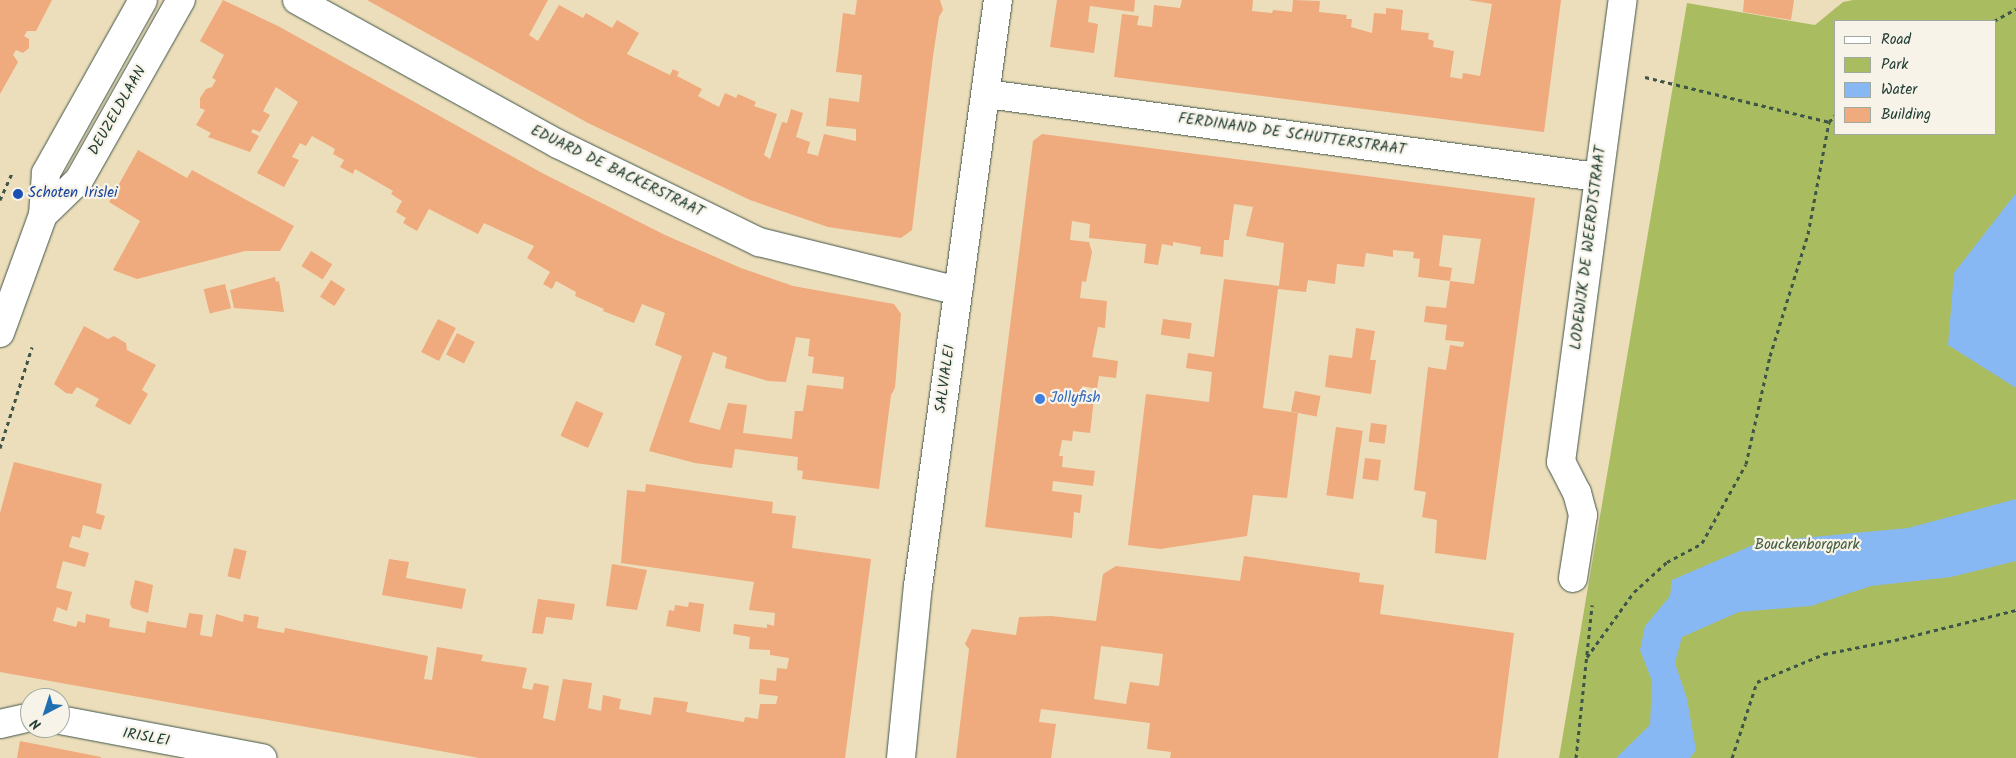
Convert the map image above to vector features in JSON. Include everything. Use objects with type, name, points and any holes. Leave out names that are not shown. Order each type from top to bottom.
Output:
[{"type":"street","name":"DEUZELDLAAN","points":[[0,332],[44,214],[46,173],[143,0]]},
{"type":"street","name":"DEUZELDLAAN","points":[[44,214],[79,180],[181,0]]},
{"type":"street","name":"EDUARD DE BACKERSTRAAT","points":[[297,0],[558,144],[759,242],[958,291]]},
{"type":"street","name":"SALVIALEI","points":[[901,758],[918,586],[987,94],[998,0]]},
{"type":"street","name":"LODEWIJK DE WEERDTSTRAAT","points":[[1573,578],[1583,515],[1576,493],[1561,462],[1597,177],[1623,0]]},
{"type":"street","name":"FERDINAND DE SCHUTTERSTRAAT","points":[[987,94],[1597,177]]},
{"type":"street","points":[[0,724],[20,719]]},
{"type":"street","name":"IRISLEI","points":[[70,722],[262,758]]},
{"type":"path","points":[[1996,20],[2016,9]]},
{"type":"path","points":[[1613,69],[1829,122]]},
{"type":"path","points":[[1587,657],[1634,592],[1666,562],[1702,543],[1746,464],[1770,356],[1808,234],[1829,122],[1834,117]]},
{"type":"path","points":[[1576,758],[1594,607]]},
{"type":"path","points":[[1732,758],[1757,682],[1824,654],[1895,640],[2016,610]]},
{"type":"green space","name":"Bouckenborgpark","points":[[1853,0],[2016,0],[2016,758],[1559,758],[1687,3],[1815,25],[1843,2]]},
{"type":"water","points":[[2016,193],[2016,388],[1948,345],[1954,273]]},
{"type":"water","points":[[2016,499],[2016,561],[1951,577],[1871,586],[1811,606],[1739,612],[1682,637],[1675,663],[1687,699],[1696,750],[1690,758],[1616,758],[1650,725],[1652,681],[1640,650],[1645,626],[1670,596],[1672,580],[1760,542],[1908,528]]},
{"type":"building","points":[[0,0],[52,0],[36,31],[27,31],[24,36],[29,39],[29,48],[23,53],[16,50],[13,55],[18,62],[0,94]]},
{"type":"building","points":[[223,0],[278,26],[542,173],[665,235],[741,268],[793,286],[894,304],[901,314],[895,388],[891,395],[879,489],[802,479],[803,471],[797,470],[798,457],[735,449],[732,468],[695,463],[649,451],[682,356],[655,345],[665,313],[642,304],[634,323],[603,311],[604,309],[575,296],[576,292],[556,281],[552,289],[543,284],[550,272],[527,258],[534,246],[484,223],[478,234],[429,209],[417,231],[403,223],[406,218],[396,212],[402,201],[391,194],[393,191],[355,169],[353,174],[340,167],[344,160],[333,154],[335,149],[312,136],[306,146],[300,143],[292,157],[299,160],[284,187],[257,173],[298,102],[276,87],[263,111],[270,115],[260,132],[253,129],[251,132],[259,136],[250,152],[208,137],[211,133],[196,125],[205,110],[200,108],[200,98],[206,89],[212,87],[216,80],[212,78],[224,55],[200,41]],"holes":[[[796,337],[810,339],[808,356],[814,357],[812,373],[844,377],[843,389],[807,385],[803,411],[795,411],[792,439],[743,433],[747,405],[728,403],[720,430],[689,422],[713,352],[727,357],[725,368],[768,381],[786,382]]]},
{"type":"building","points":[[367,0],[548,0],[529,35],[538,41],[559,5],[583,18],[586,13],[612,28],[617,20],[639,33],[627,54],[670,75],[673,69],[679,72],[677,76],[702,89],[698,96],[719,107],[725,93],[736,98],[738,94],[756,102],[754,106],[777,114],[764,155],[770,159],[782,122],[787,123],[791,109],[803,113],[796,137],[810,142],[807,153],[818,156],[824,134],[856,141],[856,129],[826,126],[829,98],[859,102],[862,75],[836,72],[843,13],[855,15],[857,0],[940,0],[943,10],[939,17],[933,56],[912,230],[901,238],[828,227],[750,200],[588,123]]},
{"type":"building","points":[[1057,0],[1135,0],[1134,12],[1090,6],[1088,22],[1098,24],[1094,53],[1050,47]]},
{"type":"building","points":[[1182,0],[1253,0],[1252,11],[1272,13],[1273,10],[1292,12],[1293,0],[1320,1],[1319,12],[1347,15],[1346,19],[1352,19],[1351,27],[1372,33],[1374,13],[1386,14],[1386,8],[1403,10],[1401,30],[1429,33],[1428,39],[1434,41],[1433,47],[1454,51],[1450,77],[1462,79],[1463,73],[1480,76],[1492,4],[1468,0],[1561,0],[1544,132],[1114,77],[1122,14],[1139,16],[1137,25],[1152,27],[1154,5],[1180,8]]},
{"type":"building","points":[[1744,0],[1794,0],[1791,20],[1743,12]]},
{"type":"building","points":[[1042,134],[1535,198],[1486,560],[1435,553],[1437,520],[1422,517],[1426,492],[1414,490],[1428,367],[1446,370],[1450,345],[1463,347],[1464,342],[1445,340],[1447,325],[1424,322],[1426,306],[1446,308],[1450,281],[1418,277],[1420,259],[1413,258],[1414,252],[1393,250],[1393,257],[1366,253],[1364,267],[1337,264],[1335,284],[1308,280],[1306,292],[1278,289],[1263,408],[1298,413],[1287,498],[1253,495],[1247,536],[1160,549],[1128,545],[1146,394],[1209,402],[1212,372],[1186,368],[1188,353],[1214,357],[1224,279],[1279,286],[1284,243],[1246,236],[1253,207],[1234,204],[1229,240],[1224,240],[1223,257],[1200,254],[1201,247],[1173,242],[1173,246],[1162,244],[1158,265],[1144,263],[1146,244],[1089,238],[1090,224],[1072,221],[1070,240],[1089,242],[1092,252],[1086,282],[1082,281],[1080,298],[1107,301],[1105,328],[1098,327],[1092,357],[1118,361],[1116,378],[1099,376],[1097,389],[1082,386],[1081,397],[1094,399],[1090,433],[1073,431],[1072,441],[1062,440],[1059,456],[1063,456],[1062,467],[1095,471],[1093,486],[1053,481],[1052,491],[1082,495],[1080,513],[1074,512],[1072,538],[985,527],[1033,141]],"holes":[[[1443,235],[1481,239],[1474,284],[1450,281],[1452,268],[1439,266]]]},
{"type":"building","points":[[138,150],[187,178],[192,170],[294,226],[280,251],[245,251],[137,279],[113,270],[140,221],[109,202]]},
{"type":"building","points":[[311,251],[332,264],[323,280],[301,266]]},
{"type":"building","points":[[275,277],[276,282],[279,281],[284,312],[234,308],[230,290]]},
{"type":"building","points":[[331,280],[345,289],[334,306],[320,297]]},
{"type":"building","points":[[225,284],[231,308],[210,314],[204,289]]},
{"type":"building","points":[[438,319],[456,328],[439,361],[421,352]]},
{"type":"building","points":[[1163,319],[1192,323],[1189,339],[1161,335]]},
{"type":"building","points":[[84,326],[108,339],[114,336],[126,343],[127,350],[156,365],[142,390],[148,394],[130,425],[95,406],[99,399],[77,387],[72,394],[66,393],[54,384]]},
{"type":"building","points":[[1356,328],[1375,331],[1370,360],[1376,360],[1371,394],[1325,387],[1329,355],[1352,358]]},
{"type":"building","points":[[457,333],[475,342],[464,363],[446,354]]},
{"type":"building","points":[[1295,391],[1321,396],[1317,417],[1291,412]]},
{"type":"building","points":[[576,401],[603,413],[588,448],[561,436]]},
{"type":"building","points":[[1371,423],[1387,425],[1385,444],[1369,442]]},
{"type":"building","points":[[1336,427],[1363,431],[1353,499],[1326,495]]},
{"type":"building","points":[[1365,458],[1381,460],[1378,481],[1362,479]]},
{"type":"building","points":[[14,462],[102,484],[96,513],[105,516],[101,530],[83,525],[80,538],[72,536],[69,547],[89,553],[85,567],[63,561],[56,588],[72,592],[67,611],[57,607],[53,621],[76,627],[78,621],[85,623],[86,614],[110,619],[109,627],[145,633],[147,621],[186,628],[189,613],[203,615],[200,635],[212,637],[216,614],[243,622],[244,614],[259,617],[257,628],[284,633],[285,628],[428,656],[424,679],[432,680],[437,647],[483,655],[481,661],[527,668],[522,688],[532,690],[534,683],[549,686],[543,718],[555,721],[563,679],[592,683],[588,708],[601,711],[603,695],[621,699],[619,709],[651,715],[654,697],[688,702],[686,712],[744,722],[745,717],[758,719],[760,704],[776,704],[778,696],[759,694],[760,679],[776,681],[777,668],[787,669],[789,658],[770,655],[770,650],[749,649],[750,637],[733,634],[734,624],[767,628],[767,624],[774,626],[775,613],[749,610],[754,582],[621,563],[627,490],[645,492],[646,484],[773,502],[772,513],[796,516],[792,548],[871,559],[845,758],[479,758],[0,672],[0,513]]},
{"type":"building","points":[[234,548],[247,551],[240,579],[227,576]]},
{"type":"building","points":[[1244,556],[1360,573],[1359,582],[1384,585],[1380,614],[1514,633],[1498,758],[1170,758],[1171,752],[1147,749],[1150,723],[1041,709],[1039,722],[1056,724],[1051,758],[956,758],[969,649],[965,644],[972,629],[1016,635],[1019,617],[1051,616],[1096,621],[1103,574],[1116,566],[1240,581]],"holes":[[[1101,646],[1163,654],[1159,686],[1130,682],[1126,704],[1094,699]]]},
{"type":"building","points":[[389,559],[409,562],[406,578],[466,589],[462,609],[382,595]]},
{"type":"building","points":[[612,564],[647,570],[637,610],[606,606]]},
{"type":"building","points":[[135,580],[153,585],[148,613],[132,608],[130,603]]},
{"type":"building","points":[[538,599],[575,604],[572,620],[546,617],[543,634],[532,633]]},
{"type":"building","points":[[689,602],[704,604],[700,632],[666,626],[669,610],[674,611],[675,605],[688,607]]},
{"type":"building","points":[[20,741],[101,757],[101,758],[17,758]]},
{"type":"place","name":"Schoten Irislei","points":[[18,194]]},
{"type":"place","name":"Jollyfish","points":[[1040,399]]}]
